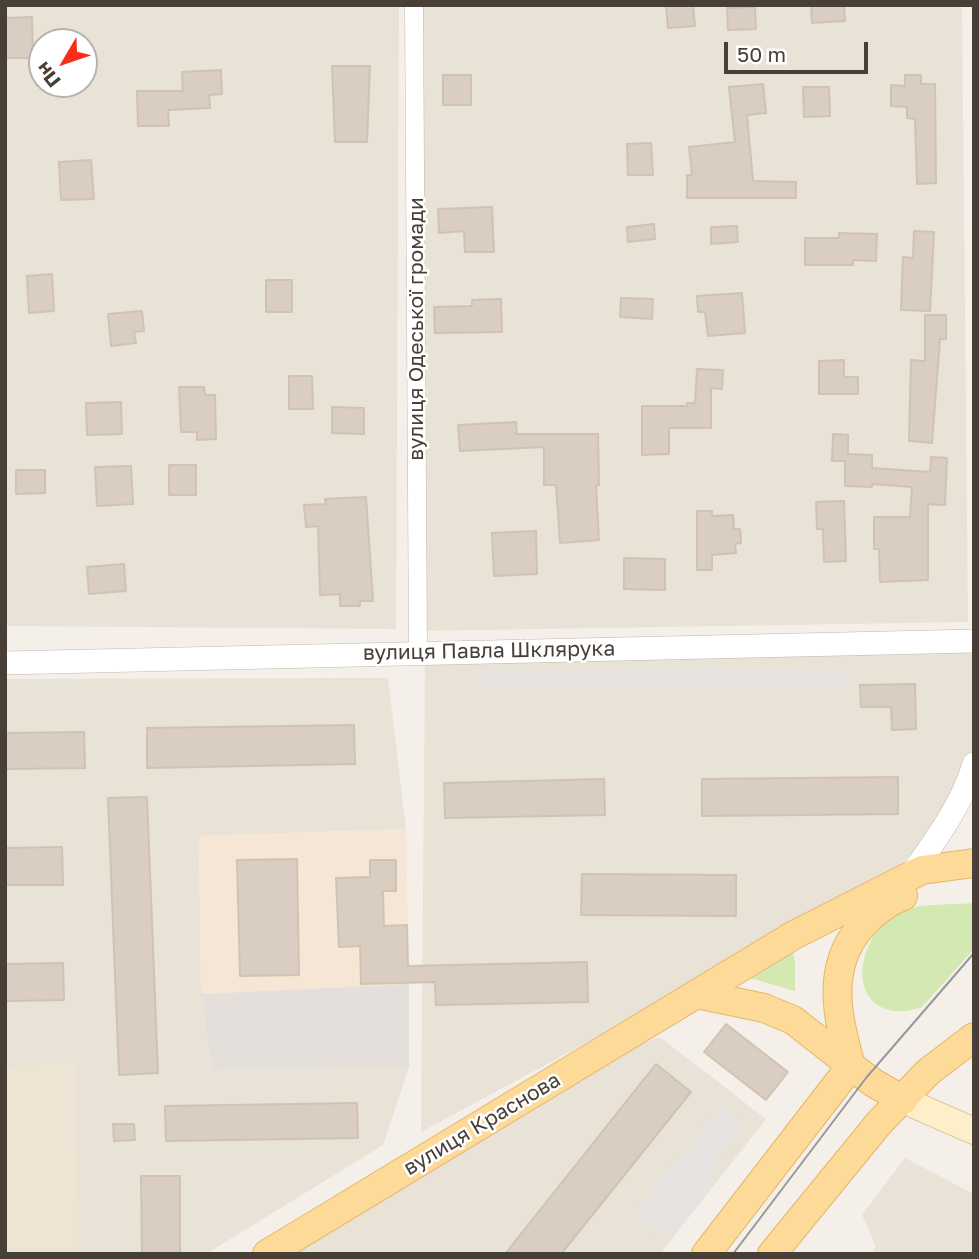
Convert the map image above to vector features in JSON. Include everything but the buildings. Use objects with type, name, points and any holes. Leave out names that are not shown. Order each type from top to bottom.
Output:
[{"type":"main road","name":"вулиця Краснова","points":[[267,1254],[821,921],[922,870],[974,863]]},
{"type":"main road","points":[[863,1075],[839,1024],[836,991],[840,961],[852,938],[871,916],[892,900],[974,876]]},
{"type":"main road","points":[[697,994],[764,1008],[793,1020],[863,1075],[904,1100],[974,1131]]},
{"type":"main road","points":[[772,1254],[879,1123],[928,1072],[974,1037]]},
{"type":"main road","points":[[706,1254],[863,1075]]},
{"type":"street","name":"вулиця Одеської громади","points":[[414,5],[418,652]]},
{"type":"street","name":"вулиця Павла Шклярука","points":[[5,663],[974,641]]},
{"type":"street","points":[[892,900],[952,816],[966,789],[974,764]]},
{"type":"shaded area","points":[[5,5],[399,5],[396,629],[5,626]]},
{"type":"shaded area","points":[[417,5],[962,5],[968,622],[418,631]]},
{"type":"shaded area","points":[[974,647],[974,750],[964,788],[940,827],[898,867],[844,904],[421,1132],[425,663]]},
{"type":"shaded area","points":[[478,669],[848,670],[848,689],[478,689]]},
{"type":"shaded area","points":[[388,678],[406,829],[199,836],[201,994],[212,1070],[409,1067],[383,1145],[206,1254],[5,1254],[5,679]]},
{"type":"shaded area","points":[[406,829],[409,984],[201,994],[199,836]]},
{"type":"shaded area","points":[[409,984],[409,1067],[212,1070],[201,994]]},
{"type":"shaded area","points":[[660,1037],[766,1119],[660,1254],[289,1254],[631,1048]]},
{"type":"shaded area","points":[[75,1061],[79,1251],[5,1252],[5,1067]]},
{"type":"shaded area","points":[[721,1107],[744,1126],[705,1173],[716,1182],[675,1235],[664,1226],[657,1234],[633,1215]]},
{"type":"shaded area","points":[[905,1158],[974,1194],[974,1254],[871,1254],[876,1247],[862,1215]]},
{"type":"green space","points":[[974,903],[974,949],[921,1008],[893,1011],[874,1002],[865,990],[862,975],[864,959],[879,928],[904,910],[930,905]]},
{"type":"green space","points":[[790,942],[795,962],[795,991],[746,977]]},
{"type":"tram line","points":[[733,1254],[866,1078],[974,953]]}]
